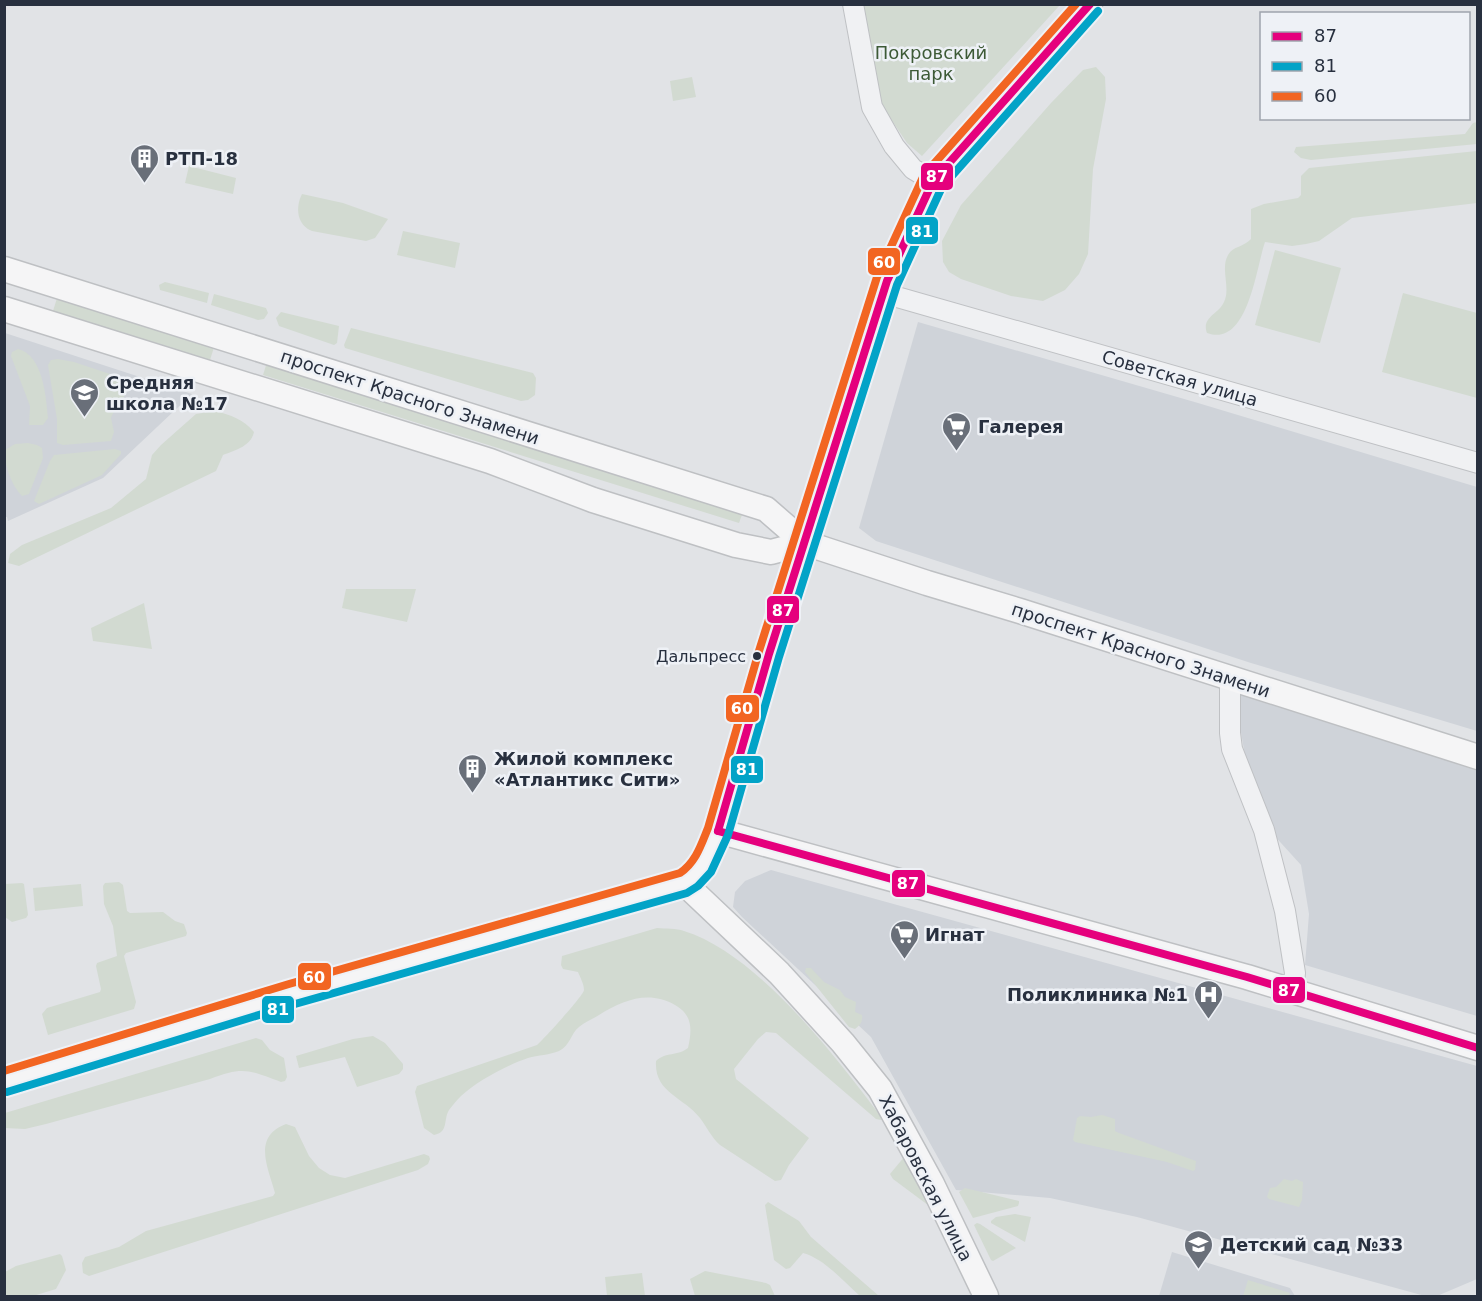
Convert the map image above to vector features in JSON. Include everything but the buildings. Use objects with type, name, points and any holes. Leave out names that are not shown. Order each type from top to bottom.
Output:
[{"type":"main road","points":[[4,1082],[292,994],[684,883],[698,874],[708,859],[718,831],[769,654],[883,293],[933,181],[1090,4]]},
{"type":"main road","name":"проспект Красного Знамени","points":[[4,269],[766,509],[805,543],[1478,757]]},
{"type":"main road","name":"проспект Красного Знамени","points":[[4,309],[490,461],[593,500],[736,545],[771,552],[805,543]]},
{"type":"main road","points":[[718,831],[790,849],[1293,991],[1478,1048]]},
{"type":"main road","name":"Хабаровская улица","points":[[684,883],[779,973],[843,1043],[880,1089],[932,1184],[986,1296]]},
{"type":"street","points":[[853,4],[872,107],[900,154],[913,169],[933,181]]},
{"type":"street","name":"Советская улица","points":[[883,293],[1478,463]]},
{"type":"street","points":[[1230,678],[1232,749],[1264,830],[1285,911],[1295,973],[1293,991]]},
{"type":"shaded area","points":[[918,322],[1477,487],[1477,731],[1251,663],[876,541],[859,528]]},
{"type":"shaded area","name":"Средняя школа №17","points":[[5,333],[192,394],[103,478],[8,521],[5,517]]},
{"type":"shaded area","points":[[1233,686],[1477,763],[1477,1016],[1305,965],[1309,914],[1301,865],[1271,832],[1250,784]]},
{"type":"shaded area","points":[[771,870],[1477,1066],[1477,1279],[1437,1296],[1425,1296],[1137,1217],[1050,1198],[956,1190],[871,1037],[733,907],[735,892],[745,881]]},
{"type":"shaded area","name":"Детский сад №33","points":[[1172,1252],[1290,1288],[1295,1296],[1159,1296]]},
{"type":"green space","name":"Покровский парк","points":[[862,5],[1060,5],[922,156],[907,143],[882,106]]},
{"type":"green space","points":[[1096,67],[1105,77],[1106,99],[1093,169],[1088,254],[1079,274],[1065,290],[1043,301],[1011,296],[961,279],[949,272],[943,262],[942,241],[961,205],[1083,70]]},
{"type":"green space","points":[[692,77],[696,97],[673,101],[670,81]]},
{"type":"green space","points":[[1477,122],[1477,144],[1311,160],[1301,158],[1294,152],[1296,147],[1465,134],[1473,123]]},
{"type":"green space","points":[[1477,151],[1477,203],[1352,218],[1319,241],[1306,244],[1292,246],[1265,242],[1254,286],[1241,318],[1232,329],[1221,334],[1207,333],[1208,319],[1222,306],[1226,297],[1225,266],[1228,255],[1251,239],[1251,209],[1264,204],[1298,198],[1301,195],[1301,176],[1309,168]]},
{"type":"green space","points":[[189,166],[236,178],[233,194],[185,183]]},
{"type":"green space","points":[[302,194],[343,203],[388,219],[375,238],[366,241],[312,231],[300,220],[298,205]]},
{"type":"green space","points":[[403,231],[460,243],[455,268],[397,255]]},
{"type":"green space","points":[[1275,250],[1341,268],[1320,343],[1255,325]]},
{"type":"green space","points":[[165,282],[209,293],[207,303],[160,290],[159,285]]},
{"type":"green space","points":[[1403,293],[1477,313],[1477,398],[1382,372]]},
{"type":"green space","points":[[214,294],[266,308],[268,313],[264,319],[258,320],[211,305]]},
{"type":"green space","points":[[58,295],[215,344],[210,360],[53,311]]},
{"type":"green space","points":[[281,312],[339,326],[337,343],[334,345],[279,326],[276,318]]},
{"type":"green space","points":[[351,328],[533,373],[536,378],[535,395],[528,400],[521,401],[345,348],[344,345]]},
{"type":"green space","points":[[18,349],[33,359],[42,378],[48,418],[43,425],[29,425],[30,406],[11,356],[12,352]]},
{"type":"green space","points":[[58,359],[125,379],[127,384],[125,395],[111,418],[114,432],[111,441],[63,445],[57,443],[57,419],[48,365],[51,360]]},
{"type":"green space","points":[[268,359],[743,512],[739,523],[263,375]]},
{"type":"green space","points":[[215,411],[236,418],[254,432],[246,444],[223,455],[216,471],[19,566],[8,563],[10,554],[22,545],[111,508],[146,479],[152,455],[161,445],[196,414]]},
{"type":"green space","points":[[28,443],[42,448],[43,458],[29,494],[22,496],[9,474],[5,450],[15,444]]},
{"type":"green space","points":[[115,449],[121,451],[121,454],[102,475],[39,504],[34,501],[54,455]]},
{"type":"green space","points":[[346,589],[416,589],[407,622],[342,608]]},
{"type":"green space","points":[[144,603],[152,649],[93,641],[91,628]]},
{"type":"green space","points":[[119,882],[123,885],[127,911],[130,913],[163,912],[175,921],[184,924],[186,936],[126,953],[124,956],[136,1002],[134,1009],[48,1035],[42,1014],[47,1008],[100,992],[97,963],[117,956],[113,926],[104,904],[103,886],[105,883]]},
{"type":"green space","points":[[22,883],[28,915],[26,918],[12,922],[5,917],[5,884]]},
{"type":"green space","points":[[81,884],[83,906],[35,911],[33,888]]},
{"type":"green space","points":[[657,928],[681,930],[712,943],[740,961],[767,984],[819,1038],[882,1118],[881,1120],[876,1119],[776,1033],[766,1032],[734,1069],[736,1079],[809,1138],[781,1180],[775,1181],[720,1145],[700,1118],[665,1088],[657,1072],[656,1061],[663,1056],[688,1048],[690,1023],[685,1013],[675,1005],[655,998],[646,998],[627,1001],[584,1024],[576,1030],[563,1049],[520,1061],[475,1085],[449,1110],[444,1128],[439,1133],[434,1135],[424,1128],[415,1092],[417,1086],[537,1045],[578,1000],[584,990],[583,983],[578,972],[563,969],[562,956]]},
{"type":"green space","points":[[806,968],[811,968],[824,982],[856,1002],[855,1012],[862,1015],[861,1023],[857,1028],[849,1027],[805,972]]},
{"type":"green space","points":[[373,1036],[385,1043],[403,1064],[403,1069],[399,1074],[357,1087],[345,1057],[299,1068],[296,1056],[353,1039]]},
{"type":"green space","points":[[256,1038],[262,1040],[270,1050],[284,1058],[287,1077],[285,1081],[281,1082],[253,1072],[231,1072],[46,1124],[25,1129],[5,1128],[5,1113]]},
{"type":"green space","points":[[1102,1115],[1115,1119],[1115,1131],[1119,1133],[1196,1161],[1195,1170],[1073,1140],[1077,1118]]},
{"type":"green space","points":[[286,1124],[295,1127],[309,1156],[319,1168],[330,1175],[345,1178],[424,1154],[430,1159],[428,1164],[418,1170],[89,1276],[83,1273],[82,1263],[85,1257],[119,1247],[146,1231],[273,1196],[275,1193],[266,1163],[266,1145],[275,1130]]},
{"type":"green space","points":[[905,1156],[932,1208],[893,1179],[890,1174]]},
{"type":"green space","points":[[1284,1179],[1292,1181],[1296,1179],[1303,1182],[1302,1200],[1299,1207],[1267,1197],[1270,1188],[1276,1187]]},
{"type":"green space","points":[[965,1188],[1019,1201],[1019,1203],[1018,1206],[973,1218],[959,1192]]},
{"type":"green space","points":[[768,1202],[799,1221],[811,1237],[879,1296],[860,1296],[819,1260],[803,1253],[790,1268],[786,1269],[774,1260],[765,1205]]},
{"type":"green space","points":[[1015,1214],[1031,1217],[1025,1242],[991,1223],[996,1217]]},
{"type":"green space","points":[[977,1223],[1016,1248],[991,1260],[974,1225]]},
{"type":"green space","points":[[60,1254],[66,1270],[56,1289],[33,1296],[5,1296],[5,1272],[16,1266]]},
{"type":"green space","points":[[705,1271],[766,1283],[770,1285],[775,1296],[695,1296],[690,1279]]},
{"type":"green space","points":[[642,1273],[645,1296],[607,1296],[605,1277]]},
{"type":"green space","points":[[1248,1280],[1290,1293],[1288,1296],[1243,1296]]},
{"type":"transit line","name":"60","points":[[4,1071],[289,984],[680,873],[686,869],[697,853],[708,828],[759,651],[877,277],[924,175],[1076,4]]},
{"type":"transit line","name":"87","points":[[718,831],[769,654],[887,281],[933,181],[1090,4]]},
{"type":"transit line","name":"81","points":[[7,1092],[295,1004],[687,893],[698,886],[711,872],[728,835],[779,657],[897,285],[942,187],[1098,11]]},
{"type":"transit line","name":"87","points":[[718,831],[1247,977],[1478,1048]]},
{"type":"place","name":"РТП-18","points":[[144,184]]},
{"type":"place","name":"Средняя школа №17","points":[[85,418]]},
{"type":"place","name":"Галерея","points":[[957,452]]},
{"type":"place","name":"Дальпресс","points":[[757,656]]},
{"type":"place","name":"Жилой комплекс «Атлантикс Сити»","points":[[473,794]]},
{"type":"place","name":"Игнат","points":[[904,960]]},
{"type":"place","name":"Поликлиника №1","points":[[1209,1020]]},
{"type":"place","name":"Детский сад №33","points":[[1199,1270]]}]
